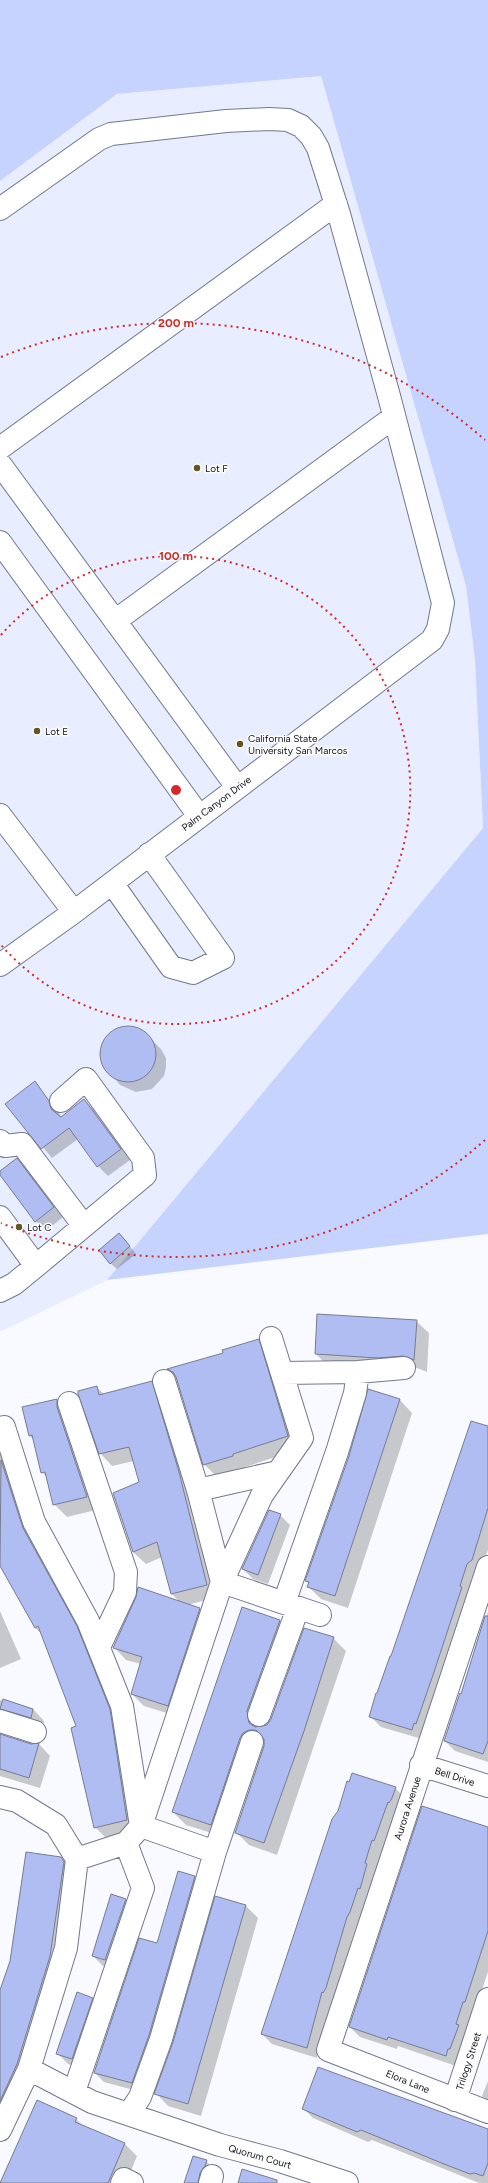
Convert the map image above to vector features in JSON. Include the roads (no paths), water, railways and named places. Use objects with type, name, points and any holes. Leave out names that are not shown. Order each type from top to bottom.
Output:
[{"type":"street","points":[[0,209],[99,139],[112,134],[226,121],[269,120],[288,120],[301,126],[311,136],[318,148],[336,204],[394,416],[115,621]]},
{"type":"street","points":[[0,448],[336,204]]},
{"type":"street","name":"Palm Canyon Drive","points":[[0,965],[74,912],[432,640],[438,629],[443,603],[394,416]]},
{"type":"street","points":[[0,464],[237,787]]},
{"type":"street","points":[[0,542],[199,816]]},
{"type":"street","points":[[0,815],[74,912]]},
{"type":"street","points":[[112,883],[171,966],[193,973],[223,958],[149,854]]},
{"type":"street","points":[[0,1291],[14,1284],[145,1175],[143,1158],[86,1079],[60,1101]]},
{"type":"street","points":[[0,1140],[5,1146],[22,1144],[84,1226]]},
{"type":"street","points":[[0,1217],[36,1266]]},
{"type":"street","points":[[77,1859],[126,1843],[141,1826],[222,1582],[262,1495],[302,1438],[271,1338]]},
{"type":"street","points":[[282,1373],[358,1372],[404,1368]]},
{"type":"street","points":[[259,1715],[355,1393],[358,1372]]},
{"type":"street","points":[[164,1381],[198,1490],[222,1582]]},
{"type":"street","points":[[69,1403],[126,1572],[125,1592],[99,1647]]},
{"type":"street","points":[[4,1427],[34,1522],[88,1621],[122,1706],[141,1826]]},
{"type":"street","points":[[198,1490],[278,1472]]},
{"type":"street","name":"Aurora Avenue","points":[[328,2050],[421,1765],[488,1568]]},
{"type":"street","points":[[222,1582],[320,1615]]},
{"type":"street","points":[[0,1721],[35,1732]]},
{"type":"street","points":[[129,2114],[140,2097],[161,2039],[215,1852],[252,1742]]},
{"type":"street","name":"Bell Drive","points":[[421,1765],[488,1786]]},
{"type":"street","points":[[0,1797],[18,1801],[56,1825],[77,1859],[66,1948],[29,2069],[0,2130]]},
{"type":"street","points":[[141,1826],[215,1852]]},
{"type":"street","points":[[74,2092],[143,1888],[126,1843]]},
{"type":"street","name":"Trilogy Street","points":[[455,2100],[486,2008]]},
{"type":"street","name":"Elora Lane","points":[[328,2050],[488,2112]]},
{"type":"street","name":"Quorum Court","points":[[29,2069],[92,2102],[220,2145],[280,2160],[337,2181]]},
{"type":"street","points":[[122,2183],[124,2179],[132,2183]]},
{"type":"place","name":"Lot F","points":[[197,468]]},
{"type":"place","name":"Lot E","points":[[37,731]]},
{"type":"place","name":"California State University San Marcos","points":[[240,744]]},
{"type":"place","name":"Lot C","points":[[19,1227]]}]
